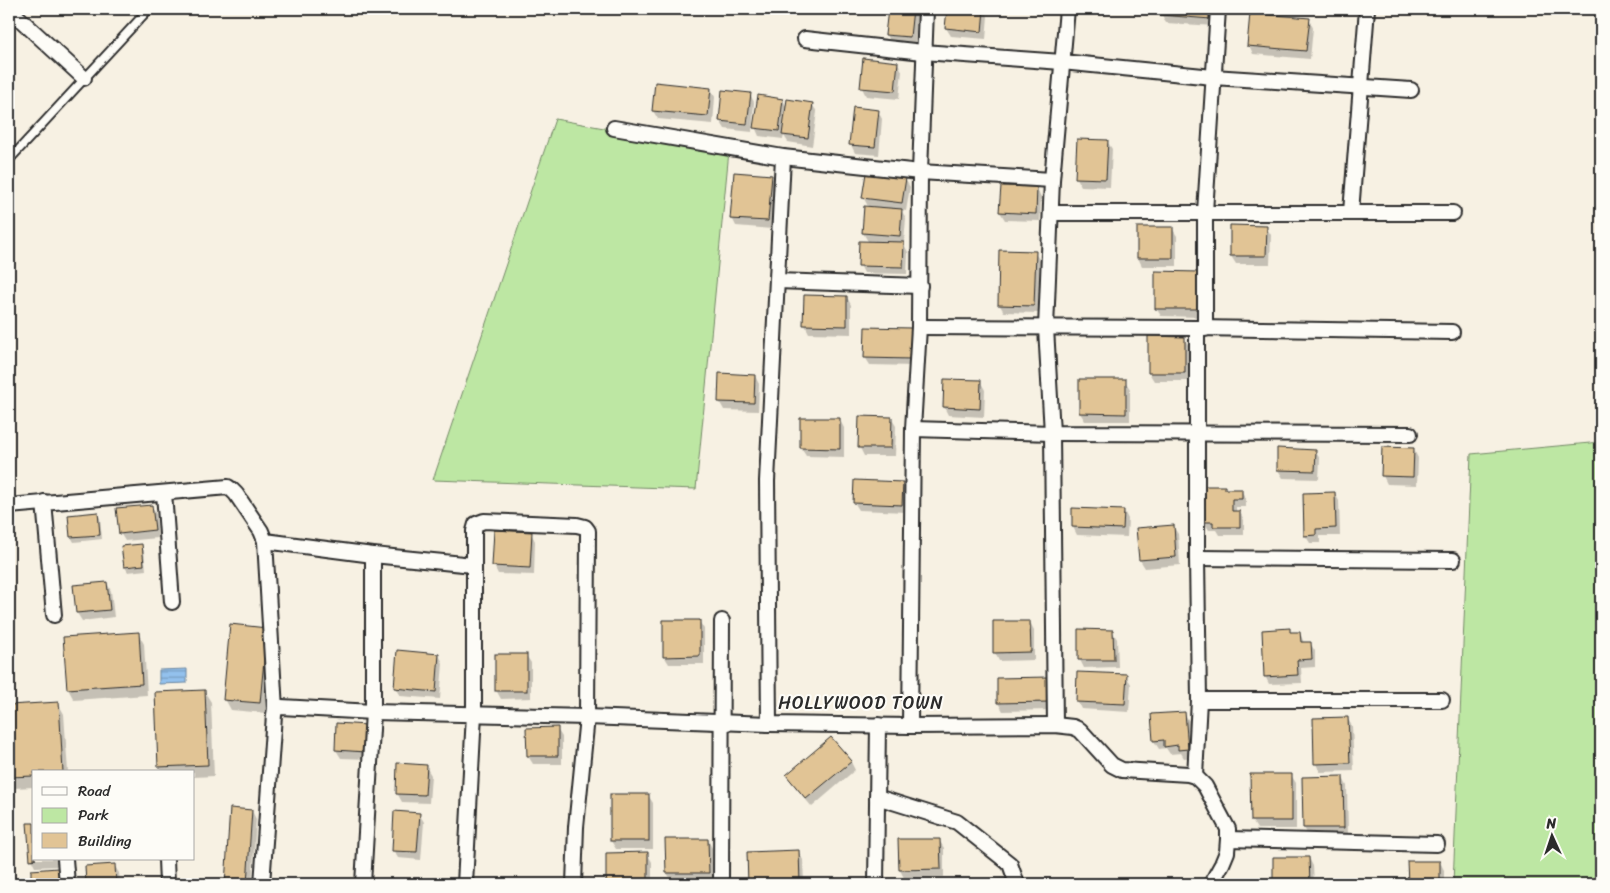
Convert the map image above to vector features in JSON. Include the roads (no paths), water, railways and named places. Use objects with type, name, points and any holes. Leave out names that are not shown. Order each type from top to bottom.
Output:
[{"type":"street","points":[[9,9],[84,78]]},
{"type":"street","points":[[910,726],[914,429],[919,327],[920,172],[926,9]]},
{"type":"street","points":[[1056,725],[1052,433],[1046,328],[1052,180],[1067,9]]},
{"type":"street","points":[[1195,776],[1199,700],[1197,434],[1206,212],[1218,9]]},
{"type":"street","points":[[1351,212],[1367,9]]},
{"type":"street","points":[[805,38],[923,52],[1062,62],[1213,77],[1411,90]]},
{"type":"street","points":[[614,128],[783,157],[920,172],[1052,180]]},
{"type":"street","points":[[769,724],[767,481],[783,157]]},
{"type":"street","points":[[1051,213],[1453,213]]},
{"type":"street","points":[[777,281],[920,286]]},
{"type":"street","points":[[919,327],[1201,328],[1452,332]]},
{"type":"street","points":[[914,429],[1052,433],[1410,434]]},
{"type":"street","points":[[9,506],[228,487],[236,494],[261,531],[265,541],[276,709],[274,715],[262,884]]},
{"type":"street","points":[[164,493],[172,602]]},
{"type":"street","points":[[44,502],[54,615]]},
{"type":"street","points":[[465,884],[474,714],[474,528],[479,522],[577,524],[588,530],[587,717],[576,827],[574,884]]},
{"type":"street","points":[[265,541],[372,555],[473,565]]},
{"type":"street","points":[[363,884],[373,712],[372,555]]},
{"type":"street","points":[[1197,558],[1454,560]]},
{"type":"street","points":[[721,884],[722,621]]},
{"type":"street","points":[[1199,700],[1442,700]]},
{"type":"street","points":[[276,709],[281,706],[373,712],[769,724],[910,726],[1056,725],[1073,727],[1080,730],[1105,759],[1122,770],[1188,774],[1195,776],[1205,786],[1228,829],[1226,852],[1211,884]]},
{"type":"street","points":[[876,884],[878,725]]},
{"type":"street","points":[[876,797],[957,822],[1010,864],[1017,884]]},
{"type":"street","points":[[1228,840],[1437,844]]},
{"type":"street","points":[[65,860],[67,884]]},
{"type":"street","points":[[166,860],[167,884]]},
{"type":"lane","points":[[9,160],[149,9]]},
{"type":"water","points":[[187,669],[187,683],[159,684],[159,670]]},
{"type":"district","name":"HOLLYWOOD TOWN","points":[[861,703]]}]
